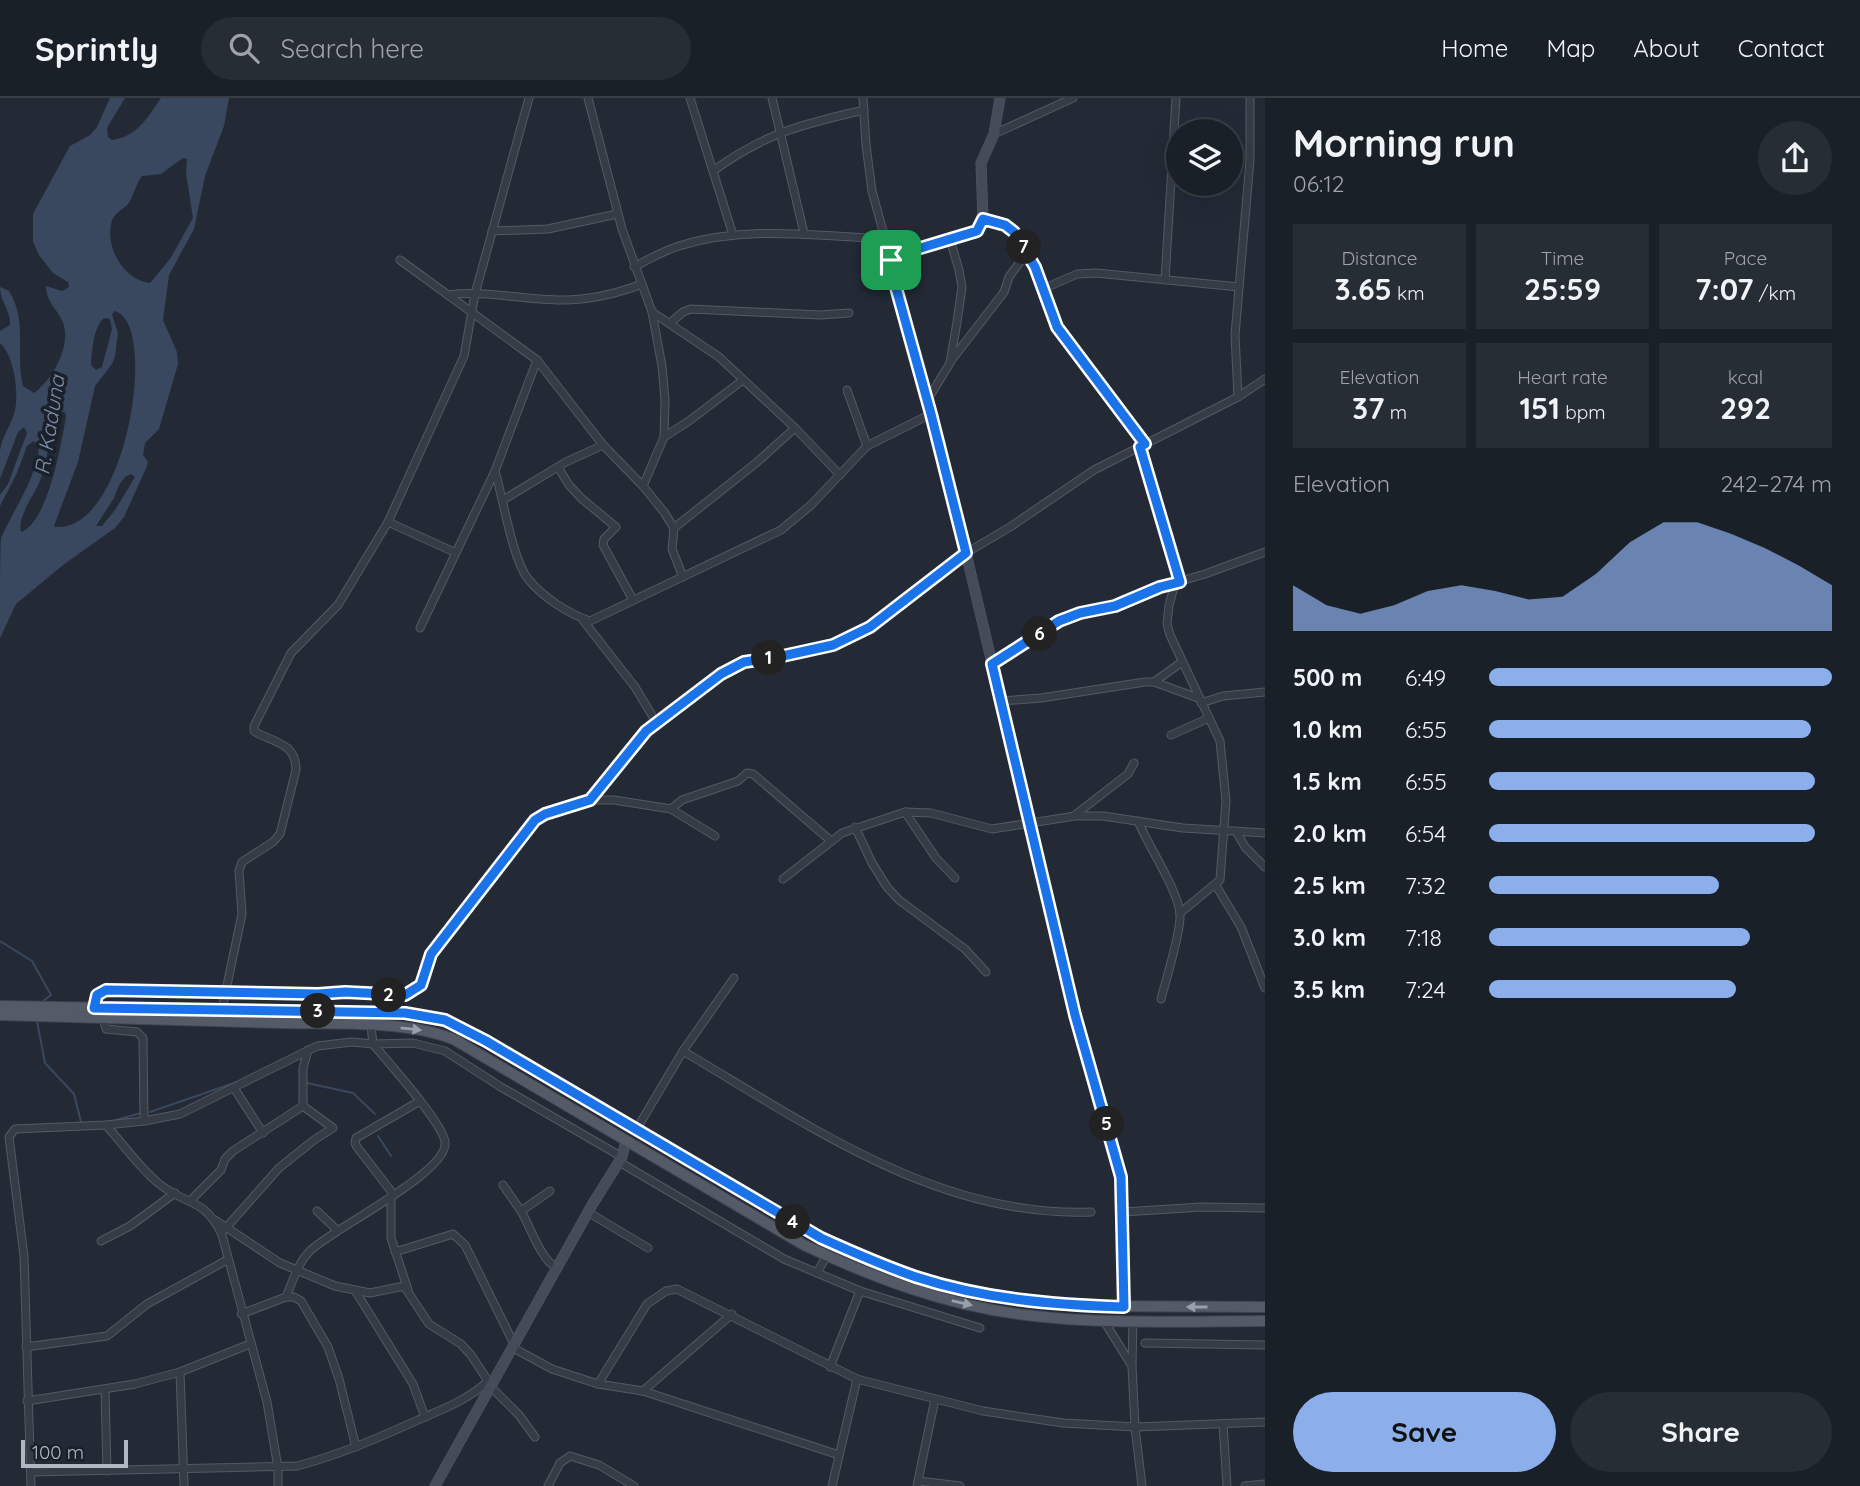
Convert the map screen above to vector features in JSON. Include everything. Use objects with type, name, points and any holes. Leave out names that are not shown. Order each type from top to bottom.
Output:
[{"type":"main road","points":[[0,1006],[405,1013],[445,1020],[486,1041],[821,1238],[918,1278],[1033,1302],[1124,1307],[1265,1307]]},
{"type":"main road","points":[[0,1015],[371,1026],[436,1032],[455,1040],[804,1245],[863,1272],[961,1303],[1023,1315],[1104,1321],[1265,1321]]},
{"type":"main road","points":[[1160,1307],[1160,1321]]},
{"type":"street","points":[[222,1009],[242,914],[239,871],[242,862],[273,842],[280,834],[296,770],[292,752],[254,731],[254,726],[291,653],[338,605],[388,522],[464,356],[475,294],[529,98]]},
{"type":"street","points":[[588,98],[617,214],[652,312],[666,400],[664,437],[643,486]]},
{"type":"street","points":[[691,98],[733,235]]},
{"type":"street","points":[[772,98],[804,233]]},
{"type":"street","points":[[863,98],[872,191],[966,553],[1075,1015],[1121,1177],[1124,1307]]},
{"type":"street","points":[[891,260],[894,256],[977,231],[983,219],[981,163],[995,134],[1000,98]]},
{"type":"street","points":[[995,134],[1072,98]]},
{"type":"street","points":[[1165,280],[1176,98]]},
{"type":"street","points":[[1238,397],[1235,335],[1251,160],[1250,98]]},
{"type":"street","points":[[713,171],[739,151],[780,131],[864,110]]},
{"type":"street","points":[[492,231],[548,229],[617,214]]},
{"type":"street","points":[[983,219],[1005,225],[1014,232],[1027,252],[1057,327],[1066,342],[1142,445],[1177,583],[1169,605],[1167,624],[1182,663],[1220,741],[1226,801],[1222,873],[1215,884],[1180,913]]},
{"type":"street","points":[[634,267],[679,246],[733,235],[804,233],[885,239]]},
{"type":"street","points":[[950,239],[962,287],[950,363]]},
{"type":"street","points":[[927,401],[950,363],[1004,292],[1009,277],[1027,252]]},
{"type":"street","points":[[400,260],[537,360],[603,445],[643,486],[674,528],[672,549],[683,576]]},
{"type":"street","points":[[1043,289],[1077,274],[1239,287]]},
{"type":"street","points":[[448,295],[571,299],[621,292],[642,285]]},
{"type":"street","points":[[670,323],[691,309],[820,316],[849,313]]},
{"type":"street","points":[[652,312],[719,357],[795,428],[840,475]]},
{"type":"street","points":[[419,628],[495,471],[537,360]]},
{"type":"street","points":[[590,800],[642,735],[721,674],[744,662],[833,645],[870,627],[966,553],[1010,527],[1094,470],[1238,397],[1265,379]]},
{"type":"street","points":[[664,437],[743,380]]},
{"type":"street","points":[[847,390],[867,446]]},
{"type":"street","points":[[495,471],[515,550],[527,578],[557,605],[590,621],[781,530],[867,446],[931,414]]},
{"type":"street","points":[[674,528],[795,428]]},
{"type":"street","points":[[503,500],[558,467],[603,445]]},
{"type":"street","points":[[558,467],[581,498],[616,527],[604,539],[603,545],[633,600]]},
{"type":"street","points":[[388,522],[454,552]]},
{"type":"street","points":[[992,664],[1059,621],[1080,613],[1115,606],[1160,587],[1265,552]]},
{"type":"street","points":[[582,618],[628,678],[656,722]]},
{"type":"street","points":[[1000,701],[1154,682],[1182,663]]},
{"type":"street","points":[[1154,682],[1199,700],[1265,692]]},
{"type":"street","points":[[1171,735],[1209,718]]},
{"type":"street","points":[[1075,816],[1128,774],[1134,763]]},
{"type":"street","points":[[671,809],[682,800],[753,774],[830,840]]},
{"type":"street","points":[[94,1008],[97,995],[106,990],[405,995],[421,985],[431,954],[533,822],[545,814],[590,800],[614,800],[671,809],[715,836]]},
{"type":"street","points":[[905,812],[936,858],[955,878]]},
{"type":"street","points":[[783,879],[830,840],[855,827],[905,812],[932,813],[992,829],[1075,816],[1103,816],[1183,828],[1265,834]]},
{"type":"street","points":[[1138,821],[1147,845],[1177,898],[1180,913],[1161,999]]},
{"type":"street","points":[[855,827],[887,887],[899,900],[965,949],[986,972]]},
{"type":"street","points":[[1236,831],[1245,847],[1265,867]]},
{"type":"street","points":[[1215,884],[1241,927],[1265,988]]},
{"type":"street","points":[[636,1130],[683,1051],[734,978]]},
{"type":"street","points":[[103,1018],[106,1029],[137,1032],[143,1038],[144,1121]]},
{"type":"street","points":[[286,1297],[297,1270],[310,1251],[337,1230],[426,1173],[444,1154],[444,1138],[420,1101],[373,1044],[371,1026]]},
{"type":"street","points":[[31,1486],[24,1256],[9,1137],[15,1129],[106,1125],[180,1114],[308,1050],[329,1044],[413,1043],[445,1051],[785,1259],[860,1291],[981,1328]]},
{"type":"street","points":[[303,1106],[303,1068],[308,1050]]},
{"type":"street","points":[[683,1051],[815,1130],[887,1167],[968,1197],[1069,1213],[1091,1212]]},
{"type":"street","points":[[234,1088],[263,1133]]},
{"type":"street","points":[[408,1291],[390,1229],[393,1196],[355,1143],[356,1138],[420,1101]]},
{"type":"street","points":[[191,1200],[221,1170],[225,1159],[233,1152],[303,1106]]},
{"type":"street","points":[[222,1236],[225,1227],[279,1168],[333,1128],[303,1106]]},
{"type":"street","points":[[106,1125],[153,1179],[206,1210],[215,1220],[264,1254],[335,1286],[356,1292],[370,1293],[404,1286],[429,1324],[461,1344],[535,1437]]},
{"type":"street","points":[[435,1486],[631,1143]]},
{"type":"street","points":[[0,1148],[9,1145]]},
{"type":"street","points":[[515,1347],[592,1205],[622,1160]]},
{"type":"street","points":[[503,1185],[521,1211],[546,1259],[558,1268]]},
{"type":"street","points":[[521,1211],[550,1191]]},
{"type":"street","points":[[101,1241],[130,1226],[175,1194]]},
{"type":"street","points":[[1123,1212],[1265,1208]]},
{"type":"street","points":[[317,1211],[337,1230]]},
{"type":"street","points":[[592,1214],[648,1248]]},
{"type":"street","points":[[215,1220],[222,1236],[267,1402],[278,1468],[278,1486]]},
{"type":"street","points":[[395,1252],[444,1235],[457,1236],[465,1245],[515,1347],[552,1370],[598,1384],[643,1391],[839,1455]]},
{"type":"street","points":[[817,1273],[827,1255]]},
{"type":"street","points":[[26,1347],[107,1336],[147,1304],[227,1260]]},
{"type":"street","points":[[598,1384],[647,1304],[666,1291],[677,1289],[732,1314],[857,1379],[984,1411],[1063,1423],[1135,1427],[1265,1422]]},
{"type":"street","points":[[830,1367],[860,1291]]},
{"type":"street","points":[[356,1292],[413,1384],[425,1417]]},
{"type":"street","points":[[241,1314],[286,1297],[301,1301],[328,1347],[356,1447]]},
{"type":"street","points":[[643,1391],[732,1314]]},
{"type":"street","points":[[1104,1321],[1132,1366]]},
{"type":"street","points":[[1133,1321],[1135,1427],[1142,1486]]},
{"type":"street","points":[[27,1401],[105,1389],[180,1372],[250,1343]]},
{"type":"street","points":[[1145,1343],[1265,1345]]},
{"type":"street","points":[[180,1372],[184,1486]]},
{"type":"street","points":[[832,1486],[857,1379]]},
{"type":"street","points":[[31,1472],[297,1466],[329,1458],[356,1447],[491,1385]]},
{"type":"street","points":[[440,1486],[491,1385]]},
{"type":"street","points":[[105,1389],[107,1471]]},
{"type":"street","points":[[935,1399],[918,1483],[960,1486]]},
{"type":"street","points":[[1223,1424],[1227,1486]]},
{"type":"street","points":[[548,1486],[561,1463],[570,1456],[599,1465],[634,1486]]},
{"type":"street","points":[[1245,1486],[1265,1484]]},
{"type":"water","name":"R. Kaduna","points":[[110,98],[125,98],[107,128],[108,137],[112,140],[135,130],[161,98],[229,98],[224,126],[205,176],[194,229],[169,275],[163,320],[177,352],[178,364],[159,429],[145,443],[143,455],[148,462],[147,466],[124,517],[115,528],[63,565],[16,604],[0,638],[1,538],[29,482],[39,447],[34,441],[27,446],[0,506],[0,495],[8,484],[27,433],[24,427],[18,432],[0,479],[0,451],[14,415],[16,394],[12,365],[0,343],[0,331],[10,325],[0,287],[9,291],[15,302],[20,326],[23,386],[34,393],[54,370],[65,340],[62,320],[49,300],[46,286],[62,291],[69,287],[68,282],[53,273],[39,255],[33,242],[33,214],[70,146],[90,135],[97,127]],"holes":[[[183,158],[187,159],[186,173],[193,218],[170,259],[150,283],[132,276],[124,269],[113,251],[110,230],[113,218],[127,205],[142,176],[161,174]],[[114,311],[128,323],[134,349],[135,385],[129,424],[118,463],[101,497],[81,520],[56,527],[54,526],[78,462],[95,386],[115,356],[118,333],[112,315]],[[104,318],[110,319],[112,329],[102,367],[96,370],[91,365],[95,333]],[[61,412],[65,412],[61,443],[46,498],[31,525],[21,532],[21,520],[40,481]],[[131,474],[135,477],[115,510],[102,526],[96,526],[125,477]]]},
{"type":"waterway","points":[[0,941],[32,961],[51,995],[43,1001]]},
{"type":"waterway","points":[[37,1021],[45,1063],[74,1094],[81,1122]]},
{"type":"waterway","points":[[150,1112],[237,1082]]},
{"type":"waterway","points":[[307,1083],[353,1093],[375,1114]]},
{"type":"waterway","points":[[116,1120],[141,1113]]},
{"type":"waterway","points":[[378,1136],[391,1156]]},
{"type":"route","points":[[983,219],[1005,225],[1014,232],[1030,256],[1057,327],[1066,342],[1145,444],[1140,447],[1180,582],[1160,587],[1115,606],[1080,613],[1059,621],[992,664],[1075,1015],[1121,1177],[1124,1307],[1033,1302],[985,1294],[918,1278],[869,1259],[821,1238],[486,1041],[445,1020],[405,1013],[94,1008],[97,995],[106,990],[405,995],[421,985],[431,954],[535,820],[545,814],[590,800],[642,735],[656,722],[721,674],[744,662],[833,645],[870,627],[966,553],[890,266],[891,260],[894,256],[977,231],[983,219]]}]
